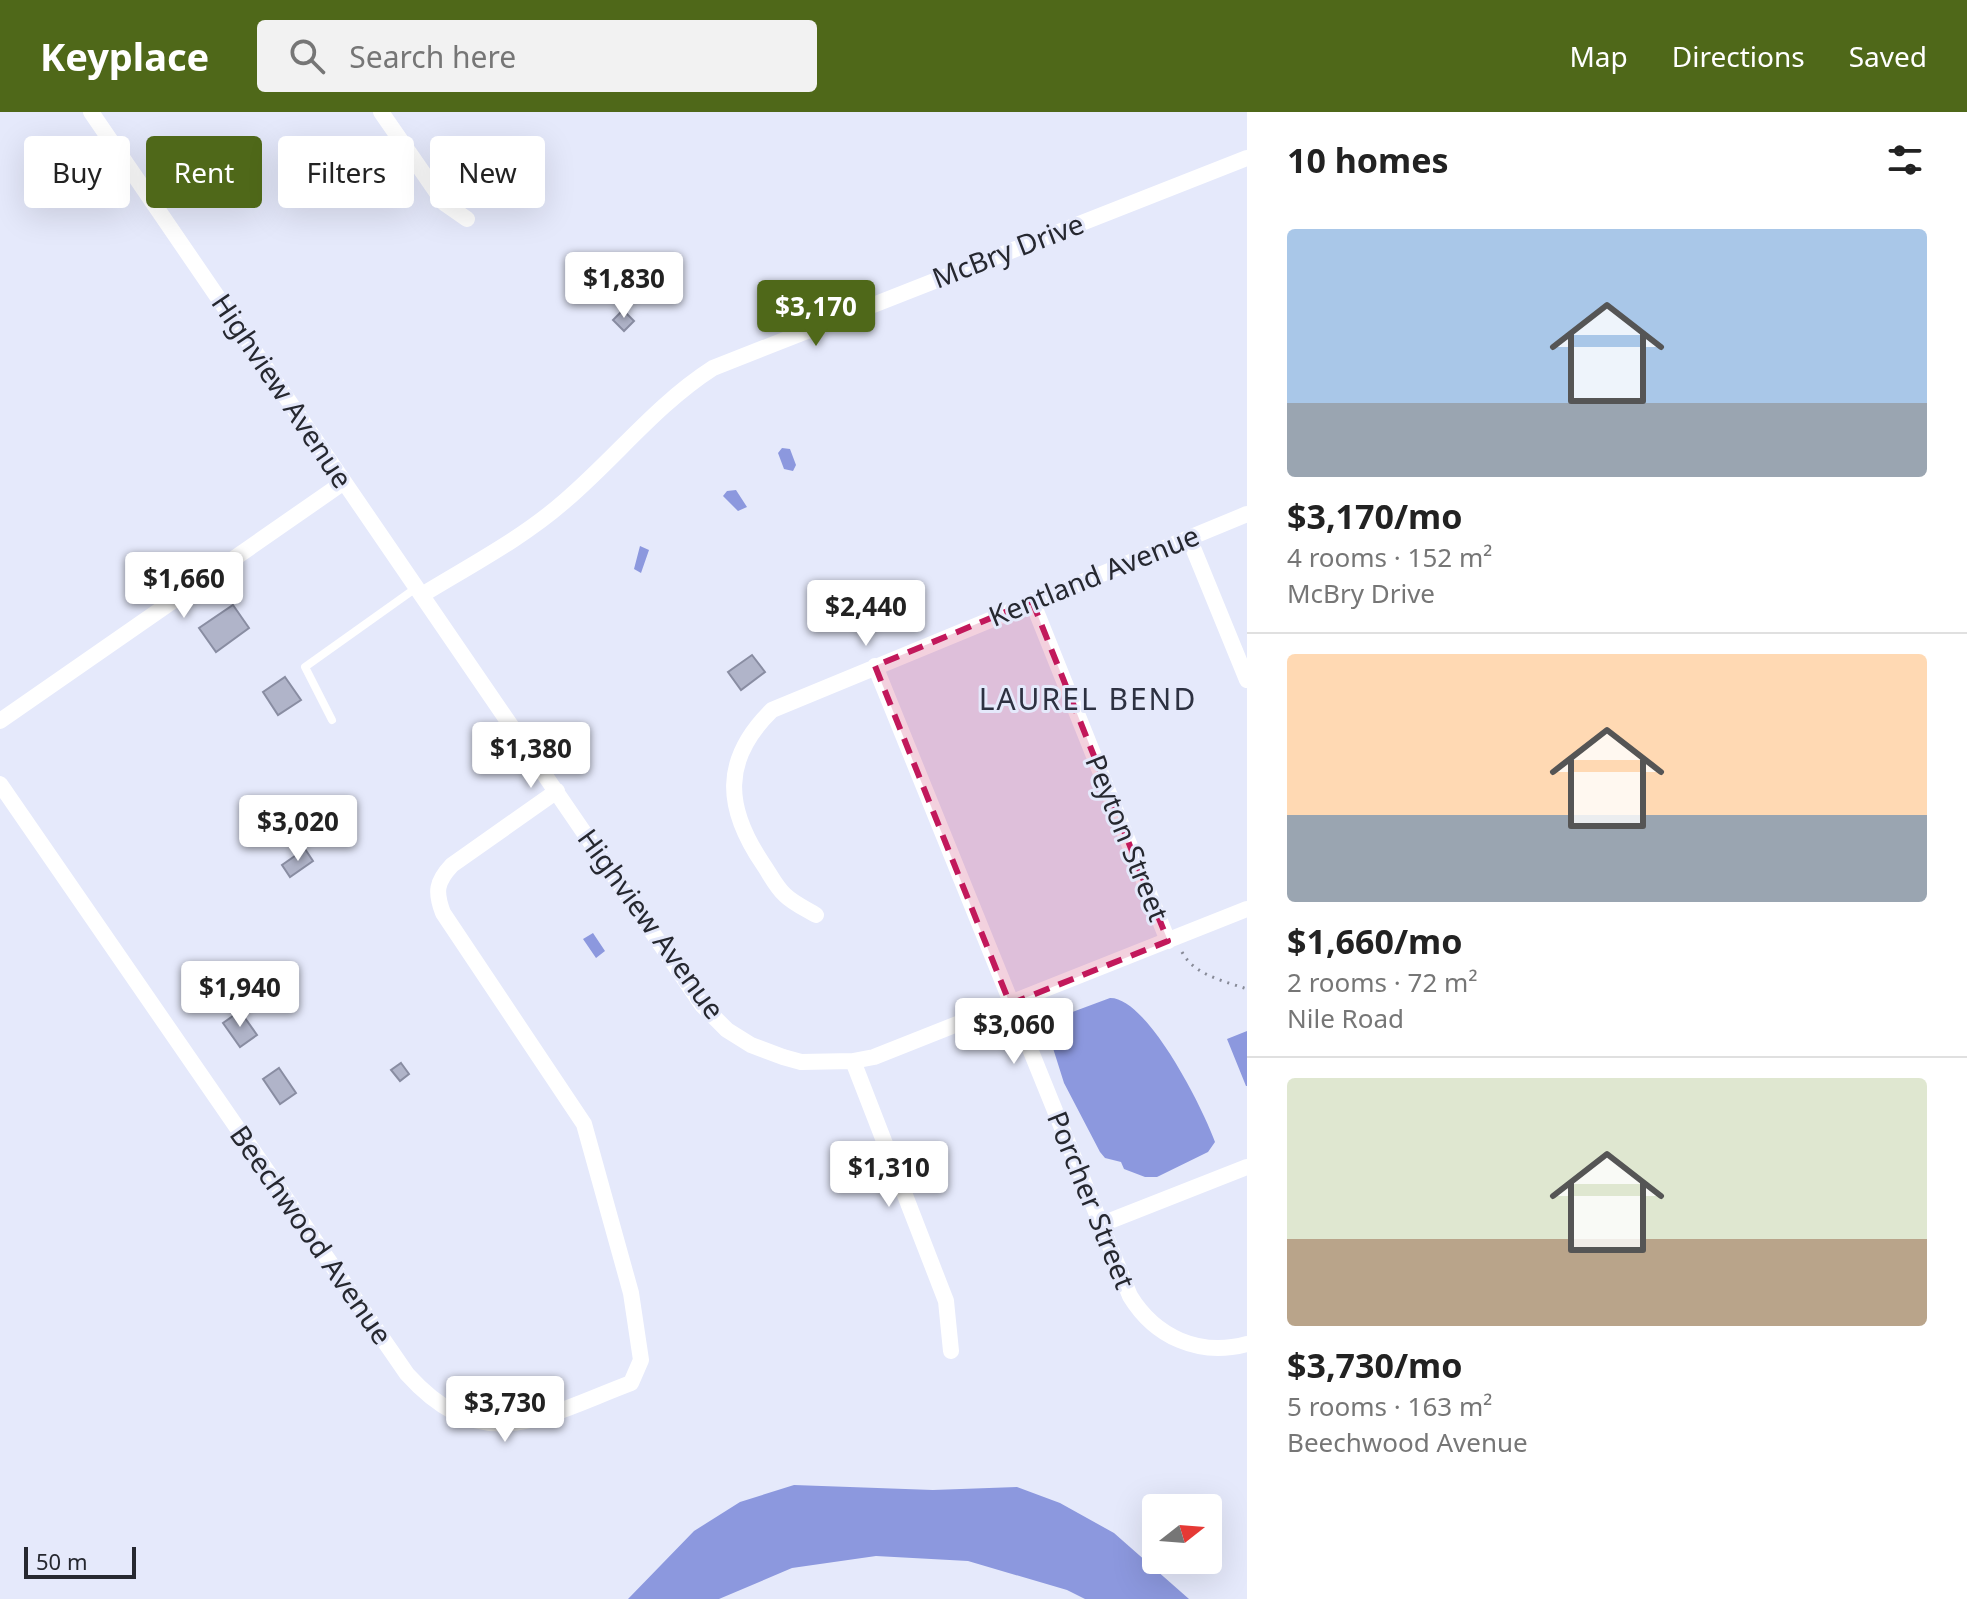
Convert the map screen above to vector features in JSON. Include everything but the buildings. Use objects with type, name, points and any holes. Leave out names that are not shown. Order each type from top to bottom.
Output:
[{"type":"street","name":"Highview Avenue","points":[[91,112],[702,1005],[727,1030],[751,1045],[801,1062],[853,1061],[874,1057],[1175,945]]},
{"type":"street","points":[[381,112],[444,203],[467,219]]},
{"type":"street","name":"McBry Drive","points":[[419,591],[526,531],[566,500],[675,393],[713,368],[1247,158]]},
{"type":"street","points":[[0,721],[90,662],[344,482]]},
{"type":"street","name":"Kentland Avenue","points":[[816,915],[785,896],[746,839],[733,796],[740,749],[752,729],[772,710],[1247,514]]},
{"type":"street","points":[[1189,538],[1247,680]]},
{"type":"street","name":"Peyton Street","points":[[1032,601],[1175,945]]},
{"type":"street","name":"Porcher Street","points":[[875,666],[1130,1296],[1144,1319],[1160,1330],[1193,1344],[1228,1348],[1247,1344]]},
{"type":"street","name":"Beechwood Avenue","points":[[0,784],[407,1374],[431,1400],[453,1414],[490,1424],[526,1423],[631,1383],[641,1360],[631,1293],[584,1124],[443,913],[435,894],[440,877],[452,865],[557,791]]},
{"type":"street","points":[[1175,945],[1247,909]]},
{"type":"street","points":[[853,1061],[946,1301],[951,1351]]},
{"type":"street","points":[[1102,1224],[1247,1167]]},
{"type":"lane","points":[[332,720],[305,667],[419,591]]},
{"type":"path","points":[[1175,945],[1190,965],[1247,989]]},
{"type":"highlighted area","points":[[1032,601],[1168,941],[1010,1004],[875,666]]},
{"type":"water","points":[[782,448],[790,449],[796,465],[793,471],[784,469],[778,453]]},
{"type":"water","points":[[736,490],[747,507],[738,511],[723,496],[727,491]]},
{"type":"water","points":[[640,546],[649,550],[641,573],[634,569]]},
{"type":"water","points":[[593,933],[605,951],[596,958],[583,939]]},
{"type":"water","points":[[1110,998],[1125,1003],[1156,1034],[1186,1081],[1215,1142],[1208,1152],[1157,1177],[1145,1177],[1124,1169],[1121,1162],[1105,1158],[1100,1152],[1064,1083],[1052,1045],[1058,1025],[1067,1014]]},
{"type":"water","points":[[1247,1031],[1247,1086],[1246,1086],[1227,1039]]},
{"type":"water","points":[[794,1485],[933,1490],[1017,1487],[1060,1503],[1114,1533],[1142,1558],[1142,1574],[1161,1574],[1189,1599],[1085,1599],[1067,1590],[968,1561],[876,1556],[792,1568],[719,1599],[628,1599],[694,1531],[740,1502]]},
{"type":"district","name":"LAUREL BEND","points":[[1088,700]]}]
